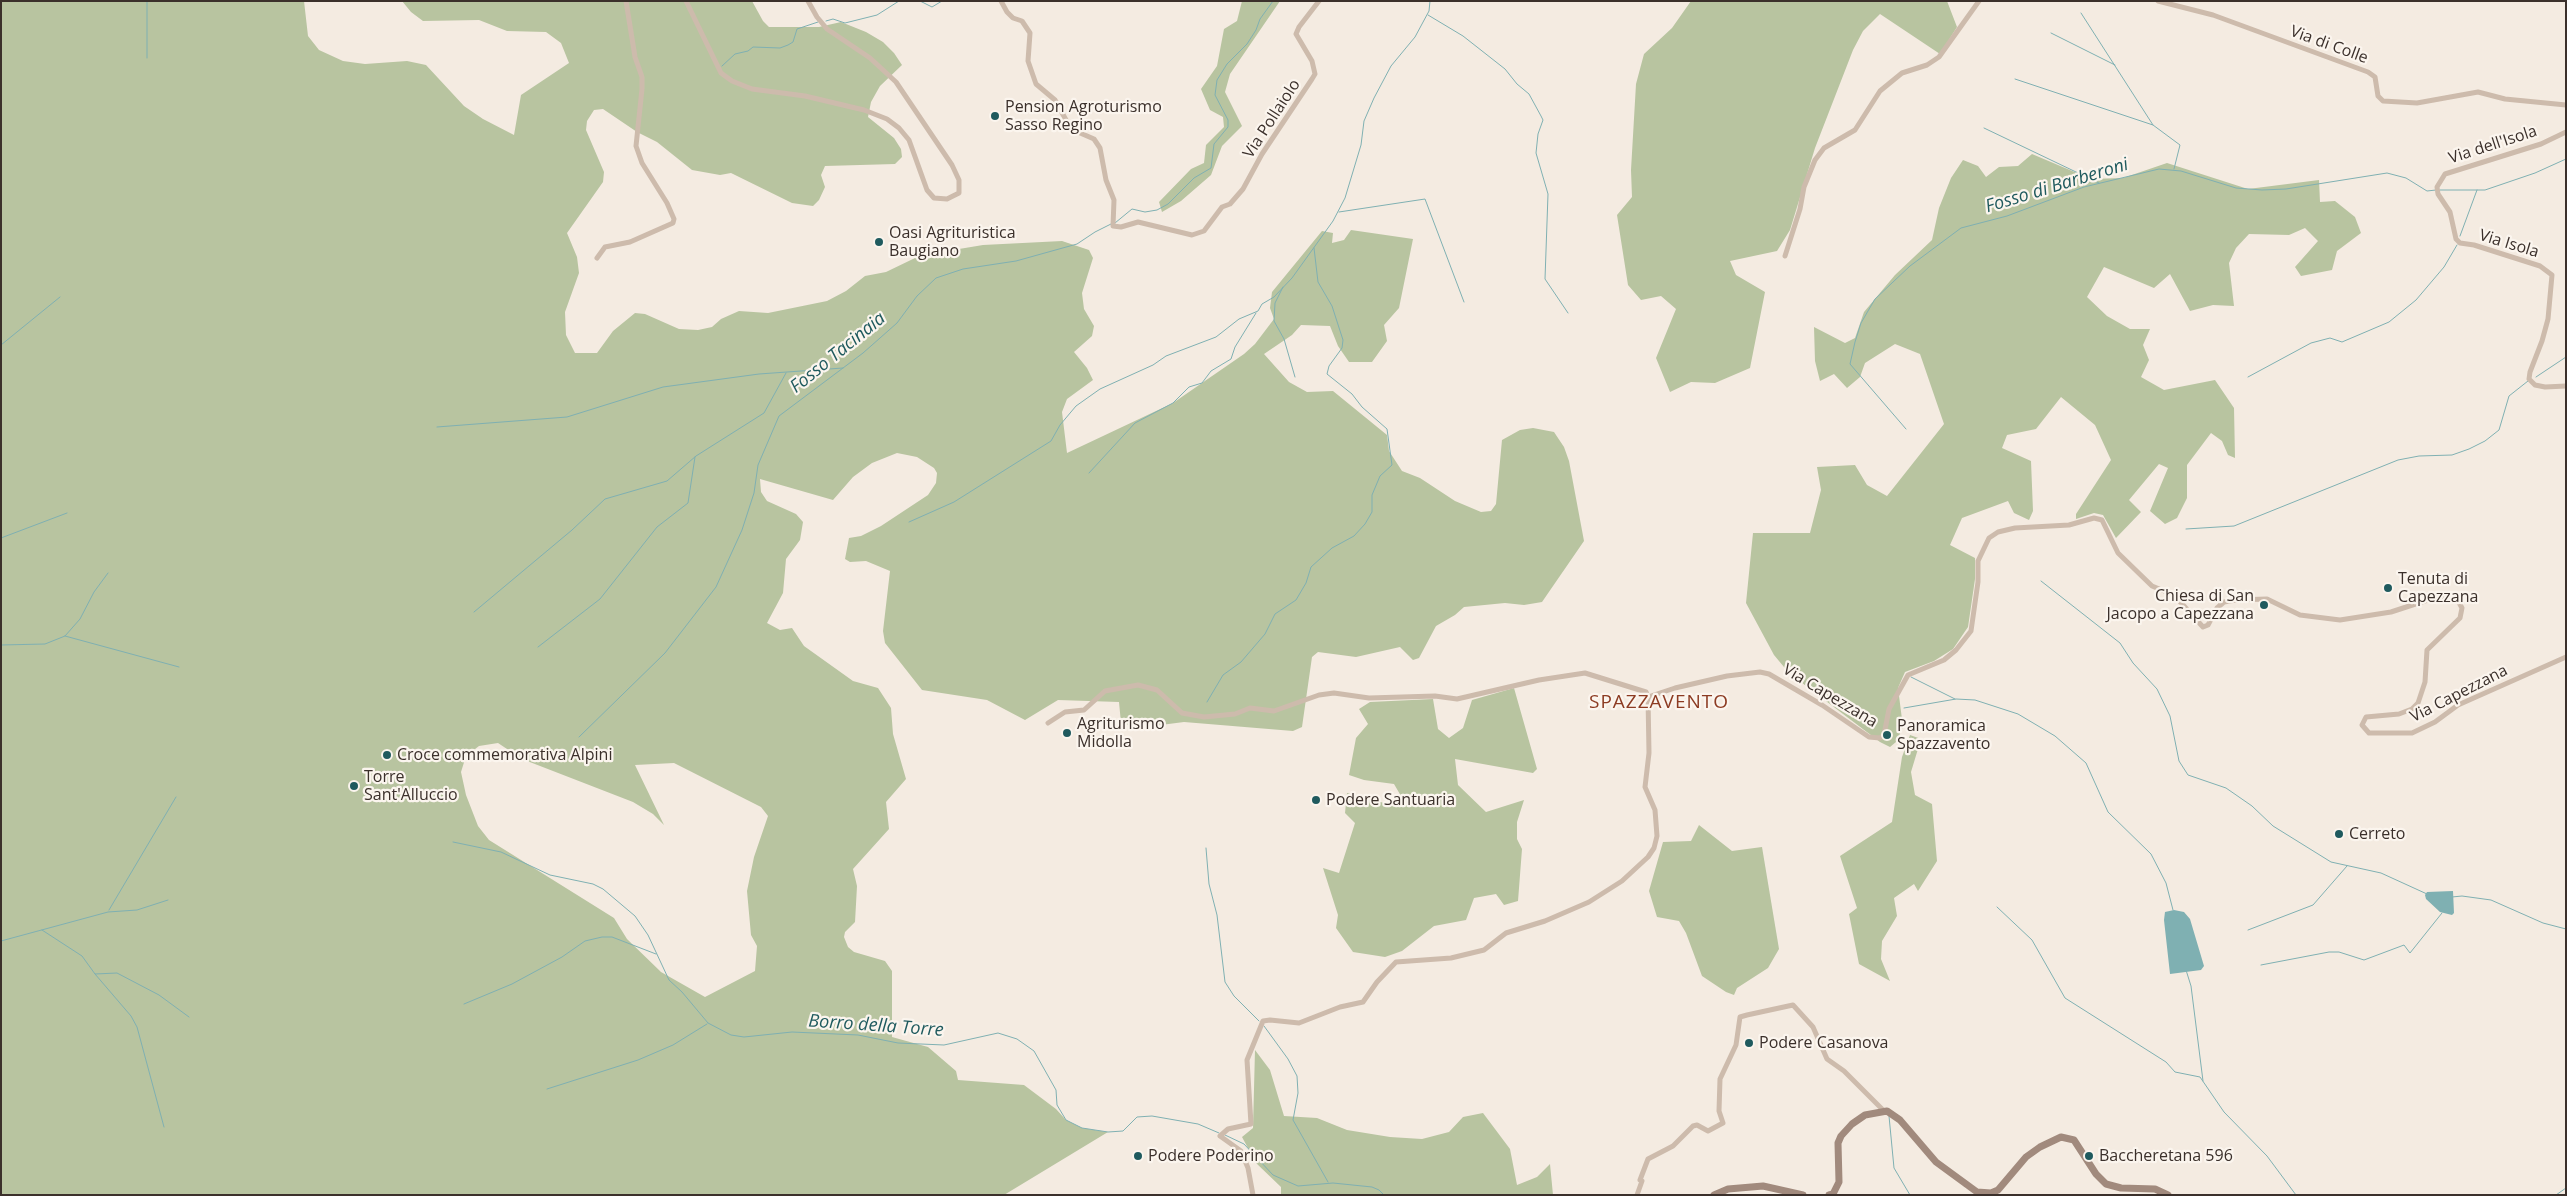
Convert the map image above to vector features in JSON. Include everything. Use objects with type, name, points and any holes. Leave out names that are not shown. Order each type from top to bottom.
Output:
[{"type":"street","points":[[598,258],[605,247],[630,242],[673,223],[674,219],[667,203],[642,162],[636,146],[642,77],[635,57],[626,1]]},
{"type":"street","points":[[686,1],[721,73],[732,81],[752,89],[805,96],[864,110],[887,119],[899,128],[909,140],[927,190],[934,198],[947,200],[959,193],[959,180],[952,165],[896,82],[870,58],[827,29],[817,18],[808,1]]},
{"type":"street","name":"Via Pollaiolo","points":[[1001,1],[1007,12],[1013,18],[1022,21],[1030,32],[1028,61],[1036,84],[1055,100],[1071,129],[1094,138],[1100,148],[1106,180],[1114,200],[1113,224],[1121,227],[1138,222],[1192,235],[1204,231],[1222,208],[1230,204],[1243,189],[1285,118],[1312,79],[1314,74],[1312,61],[1296,34],[1299,27],[1319,1]]},
{"type":"street","points":[[1785,256],[1800,209],[1804,187],[1824,148],[1855,130],[1880,92],[1902,73],[1933,62],[1939,57],[1980,1]]},
{"type":"street","name":"Via di Colle","points":[[2158,1],[2213,15],[2371,73],[2377,81],[2378,96],[2383,101],[2417,103],[2478,92],[2505,99],[2566,105]]},
{"type":"street","name":"Via dell'Isola","points":[[2438,190],[2445,174],[2541,144],[2566,132]]},
{"type":"street","name":"Via Isola","points":[[2438,190],[2450,212],[2456,239],[2460,244],[2474,245],[2540,266],[2552,275],[2548,319],[2529,379],[2535,385],[2545,387],[2566,386]]},
{"type":"street","name":"Via Capezzana","points":[[1647,695],[1727,676],[1760,672],[1769,674],[1810,697],[1870,737],[1880,738],[1884,735],[1889,709],[1908,675],[1944,660],[1956,650],[1971,630],[1978,582],[1978,561],[1989,538],[1998,532],[2014,528],[2069,525],[2094,518],[2102,520],[2118,553],[2152,586],[2174,595],[2203,627],[2208,625],[2217,608],[2224,602],[2236,600],[2267,599],[2300,614],[2340,620],[2391,612],[2440,596],[2456,599],[2462,608],[2460,618],[2427,650],[2425,657],[2425,682],[2418,702],[2412,709],[2399,714],[2366,717],[2362,725],[2369,733],[2412,733],[2435,722],[2458,706],[2566,657]]},
{"type":"street","points":[[1048,723],[1065,712],[1084,710],[1105,691],[1138,685],[1157,690],[1182,713],[1204,717],[1235,714],[1250,708],[1274,711],[1319,695],[1334,693],[1364,698],[1435,696],[1457,699],[1539,680],[1585,673],[1647,695],[1649,754],[1645,787],[1655,810],[1657,836],[1654,848],[1648,857],[1600,897],[1545,921],[1506,933],[1484,950],[1451,958],[1396,962],[1363,1002],[1331,1010],[1299,1023],[1263,1021],[1247,1060],[1252,1122],[1250,1126],[1242,1125],[1228,1129],[1220,1136],[1241,1151],[1248,1168],[1253,1195]]},
{"type":"street","points":[[1637,1195],[1642,1181],[1640,1180],[1648,1159],[1673,1146],[1693,1126],[1697,1125],[1708,1131],[1722,1123],[1719,1111],[1720,1079],[1727,1059],[1736,1045],[1740,1017],[1793,1005],[1813,1027],[1827,1059],[1844,1070],[1884,1111],[1894,1115],[1936,1162],[1977,1192],[1991,1193],[1998,1190],[2026,1157],[2040,1147],[2061,1137],[2074,1140],[2096,1174],[2106,1184],[2121,1188],[2155,1189],[2168,1195]]},
{"type":"street","points":[[1829,1195],[1833,1194],[1840,1182],[1838,1143],[1841,1136],[1852,1124],[1865,1115],[1884,1111]]},
{"type":"street","points":[[1714,1195],[1728,1189],[1763,1186],[1803,1195]]},
{"type":"green space","points":[[1,1],[304,1],[308,36],[319,50],[343,61],[365,64],[407,61],[426,65],[464,106],[483,119],[514,135],[521,95],[569,63],[561,43],[546,32],[507,31],[479,20],[423,21],[411,12],[402,1],[752,1],[763,21],[769,27],[819,27],[841,22],[866,32],[883,42],[902,65],[880,86],[871,102],[868,117],[894,138],[901,149],[902,157],[895,164],[825,166],[821,175],[825,187],[819,200],[813,206],[792,203],[731,173],[720,175],[692,170],[657,142],[637,132],[603,109],[594,110],[587,121],[586,130],[604,172],[603,182],[567,233],[577,257],[579,273],[565,312],[566,335],[575,353],[597,353],[613,331],[635,313],[645,314],[679,329],[698,330],[712,327],[721,319],[739,311],[768,313],[827,301],[846,291],[865,276],[886,272],[915,258],[929,254],[983,245],[1062,241],[1089,250],[1093,258],[1082,293],[1084,309],[1094,326],[1092,336],[1074,352],[1087,368],[1093,380],[1067,399],[1062,412],[1067,453],[1173,403],[1244,354],[1255,344],[1274,319],[1270,308],[1272,292],[1322,231],[1333,233],[1332,243],[1344,240],[1351,230],[1413,239],[1399,308],[1384,325],[1387,341],[1372,362],[1349,362],[1338,346],[1330,326],[1301,325],[1292,335],[1264,354],[1289,382],[1307,392],[1333,391],[1387,435],[1389,451],[1402,471],[1420,478],[1455,501],[1481,512],[1491,511],[1496,504],[1502,440],[1520,430],[1533,428],[1554,432],[1564,447],[1569,461],[1584,541],[1542,602],[1524,605],[1505,603],[1464,607],[1455,615],[1436,626],[1419,658],[1413,660],[1400,647],[1356,657],[1318,652],[1312,657],[1302,727],[1293,731],[1184,722],[1153,726],[1133,726],[1121,723],[1119,702],[1058,700],[1025,720],[987,700],[922,690],[885,643],[883,631],[890,571],[866,561],[850,562],[845,559],[849,538],[861,536],[881,526],[928,495],[936,483],[937,473],[934,468],[917,457],[897,453],[872,463],[853,477],[833,500],[760,479],[761,492],[767,501],[796,514],[803,522],[800,540],[786,559],[783,593],[767,623],[780,630],[792,628],[804,646],[853,681],[878,688],[891,708],[893,734],[906,779],[886,802],[889,829],[853,869],[857,886],[855,922],[845,932],[844,937],[848,947],[854,952],[885,961],[892,971],[892,1037],[928,1047],[956,1071],[958,1080],[1024,1085],[1056,1109],[1066,1120],[1082,1128],[1108,1132],[1004,1195],[1,1195]],"holes":[[[498,743],[522,759],[633,802],[653,814],[664,825],[635,765],[674,763],[761,807],[768,816],[754,857],[747,891],[751,935],[757,946],[755,971],[705,997],[661,972],[627,939],[614,918],[489,840],[478,826],[466,795],[461,772],[466,756],[479,746]]]},
{"type":"green space","points":[[1242,1],[1280,1],[1230,74],[1225,92],[1242,126],[1222,146],[1211,175],[1181,201],[1162,212],[1159,202],[1191,169],[1204,163],[1206,145],[1224,127],[1223,117],[1210,110],[1201,89],[1217,66],[1224,29],[1237,21]]},
{"type":"green space","points":[[1691,1],[1947,1],[1957,27],[1940,54],[1880,14],[1863,31],[1853,50],[1815,148],[1790,230],[1777,251],[1730,261],[1736,275],[1765,292],[1750,368],[1715,383],[1691,382],[1670,392],[1656,358],[1676,309],[1661,296],[1641,300],[1628,285],[1617,215],[1632,197],[1631,170],[1636,84],[1644,54],[1672,28]]},
{"type":"green space","points":[[2032,154],[2091,179],[2123,178],[2167,163],[2248,189],[2319,180],[2320,202],[2335,201],[2355,217],[2361,233],[2337,251],[2332,270],[2301,276],[2295,267],[2318,241],[2305,228],[2289,235],[2249,234],[2236,248],[2229,263],[2234,306],[2213,305],[2190,311],[2170,274],[2154,288],[2104,267],[2087,297],[2107,316],[2130,329],[2150,329],[2143,345],[2149,360],[2141,377],[2164,390],[2215,380],[2234,408],[2235,458],[2228,455],[2222,441],[2211,433],[2187,465],[2187,498],[2177,518],[2165,524],[2150,511],[2168,468],[2159,464],[2129,500],[2141,512],[2116,538],[2103,515],[2094,513],[2076,519],[2076,514],[2111,460],[2095,425],[2061,397],[2036,429],[2007,435],[2002,448],[2031,461],[2033,511],[2029,520],[2014,513],[2008,501],[1962,518],[1950,545],[1975,558],[1975,579],[1968,627],[1953,649],[1934,661],[1905,672],[1898,688],[1903,727],[1896,742],[1890,747],[1880,742],[1789,673],[1774,655],[1746,603],[1753,533],[1810,533],[1821,490],[1817,467],[1855,465],[1867,485],[1887,496],[1944,424],[1920,354],[1895,344],[1865,363],[1860,377],[1847,388],[1834,374],[1820,381],[1815,361],[1814,327],[1845,343],[1855,338],[1864,312],[1895,275],[1932,240],[1939,208],[1951,178],[1963,160],[1978,166],[1986,177],[1999,167],[2018,166]]},
{"type":"green space","points":[[1514,688],[1537,769],[1533,773],[1455,759],[1458,785],[1486,812],[1524,800],[1517,822],[1517,839],[1522,849],[1518,901],[1504,905],[1496,894],[1474,898],[1466,920],[1434,926],[1402,951],[1385,957],[1353,952],[1336,928],[1338,915],[1323,868],[1339,873],[1355,823],[1345,813],[1347,793],[1388,804],[1401,796],[1394,784],[1364,780],[1349,775],[1356,738],[1368,724],[1359,709],[1370,702],[1433,699],[1438,729],[1449,738],[1463,728],[1472,700]]},
{"type":"green space","points":[[1910,735],[1921,739],[1911,772],[1915,795],[1932,804],[1937,861],[1918,891],[1914,884],[1894,898],[1897,916],[1882,941],[1881,959],[1890,981],[1859,964],[1849,914],[1857,908],[1840,856],[1892,822],[1902,757]]},
{"type":"green space","points":[[1699,825],[1732,851],[1762,847],[1779,949],[1768,968],[1737,988],[1734,995],[1726,992],[1702,976],[1686,933],[1679,921],[1657,917],[1649,891],[1663,842],[1691,841]]},
{"type":"green space","points":[[1255,1050],[1270,1070],[1284,1116],[1317,1118],[1347,1130],[1390,1137],[1422,1139],[1449,1132],[1463,1117],[1483,1113],[1510,1149],[1517,1185],[1537,1177],[1550,1164],[1553,1195],[1281,1195],[1281,1187],[1256,1163],[1242,1137],[1253,1128]]},
{"type":"water","points":[[2453,891],[2454,913],[2452,915],[2440,912],[2426,899],[2425,895],[2427,892]]},
{"type":"water","points":[[2174,910],[2184,912],[2190,919],[2204,966],[2201,970],[2170,974],[2164,920],[2165,912]]},
{"type":"waterway","points":[[147,1],[147,58]]},
{"type":"waterway","points":[[826,21],[833,19],[845,23],[877,15],[899,1]]},
{"type":"waterway","points":[[920,1],[932,7],[942,1]]},
{"type":"waterway","name":"Fosso Tacinaia","points":[[1115,223],[1132,209],[1145,212],[1157,210],[1168,204],[1194,178],[1211,168],[1214,144],[1228,127],[1228,120],[1215,95],[1217,80],[1227,64],[1247,44],[1256,30],[1260,19],[1273,1]]},
{"type":"waterway","points":[[909,522],[954,502],[1051,441],[1060,425],[1076,406],[1100,389],[1153,365],[1166,356],[1216,337],[1239,319],[1258,311],[1262,304],[1274,297],[1292,278],[1333,221],[1345,198],[1361,145],[1364,121],[1374,98],[1391,66],[1415,37],[1429,11],[1430,1]]},
{"type":"waterway","points":[[2081,13],[2153,125]]},
{"type":"waterway","points":[[1428,15],[1463,36],[1505,69],[1517,84],[1529,94],[1543,120],[1538,134],[1536,153],[1548,194],[1545,279],[1568,313]]},
{"type":"waterway","points":[[722,66],[735,54],[748,51],[753,47],[780,48],[788,45],[793,42],[797,29],[818,22]]},
{"type":"waterway","points":[[2051,33],[2115,65]]},
{"type":"waterway","points":[[2015,79],[2153,125],[2180,145],[2174,169]]},
{"type":"waterway","points":[[1984,128],[2099,183]]},
{"type":"waterway","name":"Fosso di Barberoni","points":[[2440,190],[2485,190],[2535,173],[2566,159]]},
{"type":"waterway","name":"Fosso di Barberoni","points":[[1906,429],[1850,364],[1855,342],[1861,323],[1875,299],[1910,266],[1961,228],[2007,216],[2084,187],[2159,169],[2181,171],[2236,188],[2262,190],[2286,189],[2387,173],[2406,178],[2427,191],[2436,190]]},
{"type":"waterway","points":[[2460,236],[2477,190]]},
{"type":"waterway","points":[[1339,212],[1425,199],[1464,302]]},
{"type":"waterway","name":"Fosso Tacinaia","points":[[579,737],[665,653],[716,587],[742,530],[754,493],[758,465],[779,416],[863,353],[897,323],[917,296],[936,278],[963,269],[1016,261],[1077,244],[1111,224]]},
{"type":"waterway","points":[[2248,377],[2311,343],[2330,338],[2342,342],[2389,322],[2416,300],[2444,267],[2457,245]]},
{"type":"waterway","points":[[1207,702],[1223,675],[1241,662],[1265,634],[1275,614],[1296,600],[1306,583],[1311,567],[1332,548],[1354,536],[1365,524],[1372,512],[1372,495],[1380,476],[1392,465],[1387,429],[1362,407],[1352,394],[1327,374],[1329,366],[1342,348],[1343,340],[1332,306],[1318,282],[1314,248]]},
{"type":"waterway","points":[[1283,287],[1275,303],[1274,321],[1284,339],[1295,377]]},
{"type":"waterway","points":[[1,345],[60,297]]},
{"type":"waterway","points":[[1089,473],[1135,423],[1173,403],[1189,387],[1202,383],[1211,371],[1231,359],[1235,347],[1256,313]]},
{"type":"waterway","points":[[2536,377],[2566,357]]},
{"type":"waterway","points":[[437,427],[567,417],[663,387],[759,374],[843,368]]},
{"type":"waterway","points":[[474,612],[572,530],[605,499],[667,481],[696,456],[764,413],[786,373]]},
{"type":"waterway","points":[[2186,529],[2234,526],[2398,460],[2419,456],[2452,455],[2469,449],[2485,441],[2499,430],[2509,396],[2528,381]]},
{"type":"waterway","points":[[538,647],[600,599],[657,527],[688,503],[695,457]]},
{"type":"waterway","points":[[1,538],[67,513]]},
{"type":"waterway","points":[[1,645],[45,644],[65,636],[80,619],[94,592],[108,573]]},
{"type":"waterway","points":[[2041,581],[2120,643],[2133,663],[2157,689],[2170,716],[2179,761],[2188,775],[2226,788],[2252,806],[2273,826],[2331,862],[2381,873],[2427,894]]},
{"type":"waterway","points":[[65,636],[179,667]]},
{"type":"waterway","points":[[1911,677],[1955,699]]},
{"type":"waterway","points":[[1904,708],[1956,699],[1975,700],[2018,714],[2055,736],[2086,763],[2108,812],[2151,854],[2166,883],[2173,910]]},
{"type":"waterway","points":[[109,910],[176,797]]},
{"type":"waterway","name":"Borro della Torre","points":[[453,842],[501,852],[550,875],[593,884],[603,889],[635,916],[648,935],[669,980],[682,992],[708,1023],[731,1035],[744,1037],[792,1032],[858,1035],[898,1043],[944,1045],[998,1033],[1017,1039],[1034,1051],[1056,1090],[1057,1105],[1066,1120],[1082,1128],[1108,1132],[1123,1131],[1137,1117],[1152,1116],[1198,1124],[1219,1133]]},
{"type":"waterway","points":[[1206,848],[1209,884],[1217,915],[1225,982],[1234,996],[1259,1021]]},
{"type":"waterway","points":[[2248,930],[2313,905],[2347,866]]},
{"type":"waterway","points":[[2452,897],[2462,896],[2491,900],[2543,923],[2566,929]]},
{"type":"waterway","points":[[1,941],[108,912],[137,910],[168,900]]},
{"type":"waterway","points":[[1997,907],[2032,940],[2065,998],[2166,1062],[2175,1072],[2200,1077],[2224,1112],[2267,1156],[2296,1195]]},
{"type":"waterway","points":[[2261,965],[2329,952],[2339,952],[2364,960],[2404,945],[2410,953],[2442,913]]},
{"type":"waterway","points":[[42,930],[82,956],[95,974],[117,973],[159,995],[189,1017]]},
{"type":"waterway","points":[[464,1004],[512,984],[562,957],[585,941],[612,937],[656,954]]},
{"type":"waterway","points":[[2186,970],[2191,986],[2203,1081]]},
{"type":"waterway","points":[[95,974],[131,1016],[137,1027],[164,1127]]},
{"type":"waterway","points":[[547,1089],[638,1060],[673,1045],[707,1024]]},
{"type":"waterway","points":[[1264,1026],[1288,1059],[1297,1076],[1298,1093],[1293,1120],[1328,1182]]},
{"type":"waterway","points":[[1889,1116],[1894,1168],[1910,1195]]},
{"type":"waterway","name":"Borro della Torre","points":[[1225,1135],[1244,1144],[1273,1175],[1298,1186],[1333,1183],[1372,1187],[1384,1195]]},
{"type":"waterway","points":[[2556,1195],[2566,1188]]},
{"type":"place","name":"Pension Agroturismo Sasso Regino","points":[[995,116]]},
{"type":"place","name":"Oasi Agrituristica Baugiano","points":[[879,242]]},
{"type":"place","name":"Tenuta di Capezzana","points":[[2388,588]]},
{"type":"place","name":"Chiesa di San Jacopo a Capezzana","points":[[2264,605]]},
{"type":"place","name":"Agriturismo Midolla","points":[[1067,733]]},
{"type":"place","name":"Panoramica Spazzavento","points":[[1887,735]]},
{"type":"place","name":"Croce commemorativa Alpini","points":[[387,755]]},
{"type":"place","name":"Torre Sant'Alluccio","points":[[354,786]]},
{"type":"place","name":"Podere Santuaria","points":[[1316,800]]},
{"type":"place","name":"Cerreto","points":[[2339,834]]},
{"type":"place","name":"Podere Casanova","points":[[1749,1043]]},
{"type":"place","name":"Podere Poderino","points":[[1138,1156]]},
{"type":"place","name":"Baccheretana 596","points":[[2089,1156]]},
{"type":"district","name":"SPAZZAVENTO","points":[[1659,703]]}]
